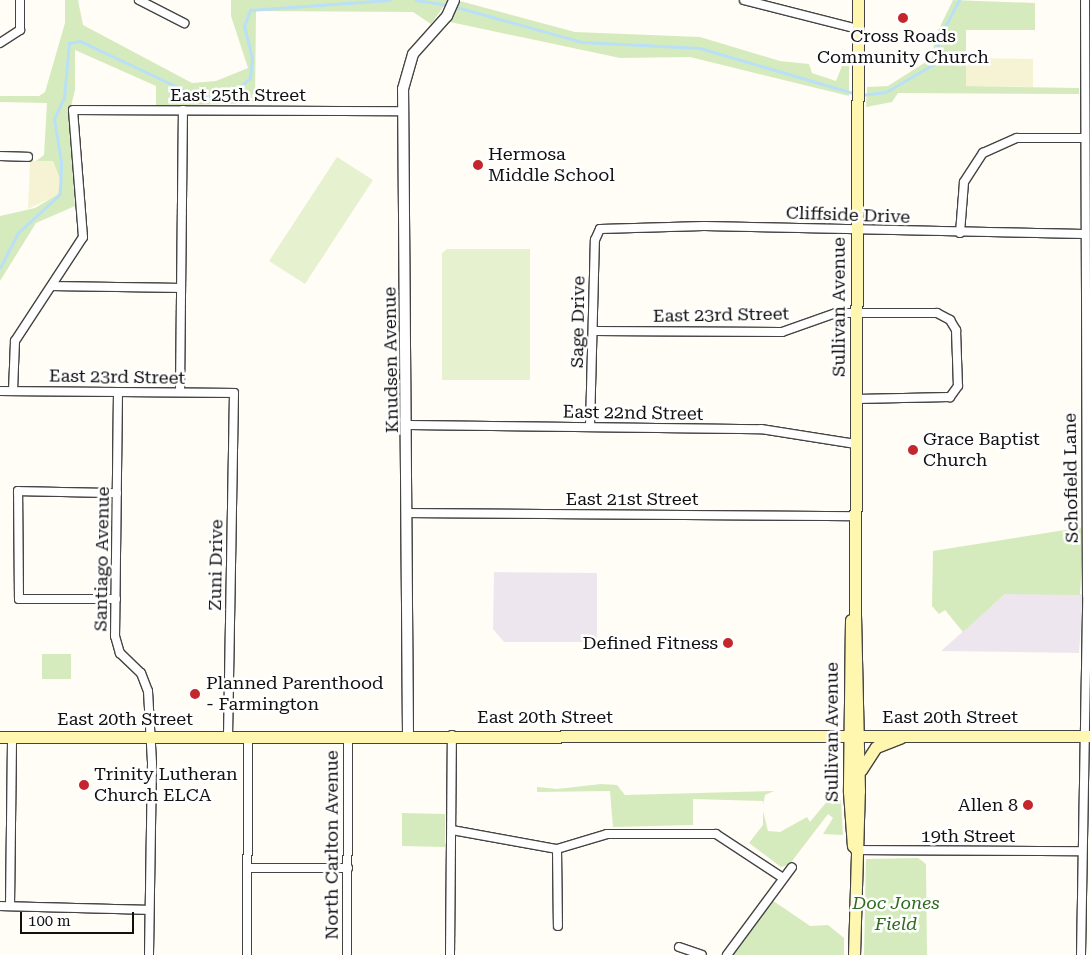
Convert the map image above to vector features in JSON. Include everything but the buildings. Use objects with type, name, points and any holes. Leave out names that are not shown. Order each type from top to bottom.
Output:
[{"type":"main road","name":"Sullivan Avenue","points":[[855,850],[850,839],[854,734],[858,0]]},
{"type":"main road","name":"Sullivan Avenue","points":[[854,734],[859,776],[855,850],[854,955]]},
{"type":"main road","name":"East 20th Street","points":[[6,737],[854,734],[1087,736]]},
{"type":"main road","points":[[859,776],[876,747],[913,734]]},
{"type":"street","points":[[0,43],[20,30],[20,0]]},
{"type":"street","points":[[139,0],[184,23]]},
{"type":"street","name":"Knudsen Avenue","points":[[408,735],[409,425],[403,111],[408,63],[419,45],[447,16],[454,0]]},
{"type":"street","points":[[744,0],[858,30]]},
{"type":"street","name":"Schofield Lane","points":[[1081,955],[1086,886],[1082,851],[1087,736],[1084,234],[1085,0]]},
{"type":"street","name":"East 25th Street","points":[[54,286],[83,237],[73,110],[403,111]]},
{"type":"street","points":[[180,392],[183,110]]},
{"type":"street","points":[[960,232],[964,182],[984,153],[1017,138],[1085,138]]},
{"type":"street","points":[[0,156],[28,157]]},
{"type":"street","name":"Cliffside Drive","points":[[610,226],[1084,234]]},
{"type":"street","name":"Sage Drive","points":[[590,427],[594,331],[594,240],[600,229],[610,226]]},
{"type":"street","points":[[12,391],[15,341],[54,286],[180,288]]},
{"type":"street","name":"East 23rd Street","points":[[594,331],[782,332],[825,316],[857,313],[937,313],[950,320],[956,330],[958,386],[950,397],[939,400],[856,399]]},
{"type":"street","name":"East 23rd Street","points":[[0,391],[234,393]]},
{"type":"street","name":"Santiago Avenue","points":[[118,392],[116,643],[146,685],[150,737],[149,955]]},
{"type":"street","name":"Zuni Drive","points":[[228,737],[234,393]]},
{"type":"street","name":"East 22nd Street","points":[[409,425],[761,429],[856,444]]},
{"type":"street","points":[[116,599],[18,599],[18,491],[117,493]]},
{"type":"street","name":"East 21st Street","points":[[408,513],[856,516]]},
{"type":"street","points":[[450,955],[452,735]]},
{"type":"street","name":"North Carlton Avenue","points":[[347,955],[348,736]]},
{"type":"street","points":[[6,737],[10,906]]},
{"type":"street","points":[[247,955],[248,737]]},
{"type":"street","points":[[452,830],[557,849],[607,834],[716,834],[783,878]]},
{"type":"street","points":[[557,849],[558,926]]},
{"type":"street","name":"19th Street","points":[[855,850],[1082,851]]},
{"type":"street","points":[[727,955],[792,867]]},
{"type":"street","points":[[248,868],[348,868]]},
{"type":"street","points":[[0,906],[149,910]]},
{"type":"street","points":[[679,947],[702,955]]},
{"type":"shaded area","points":[[966,58],[1033,59],[1033,87],[966,86]]},
{"type":"shaded area","points":[[30,161],[53,161],[60,179],[59,194],[28,209]]},
{"type":"shaded area","points":[[494,572],[597,573],[597,642],[504,642],[493,629]]},
{"type":"shaded area","points":[[1005,594],[1083,594],[1079,653],[941,651]]},
{"type":"green space","points":[[65,0],[78,0],[83,25],[192,83],[216,81],[248,68],[231,16],[231,0],[448,0],[431,24],[413,12],[256,11],[255,103],[156,106],[156,86],[75,50],[75,90],[69,114],[75,206],[36,223],[0,281],[0,216],[35,208],[58,194],[60,179],[53,161],[36,161],[44,155],[47,103],[0,102],[0,96],[39,96],[45,92],[65,23]]},
{"type":"green space","points":[[953,0],[1035,3],[1035,30],[966,30],[966,86],[1079,88],[1079,94],[898,93],[892,102],[866,107],[867,87],[888,86],[932,58],[935,37]]},
{"type":"green space","points":[[460,1],[575,32],[700,37],[780,61],[809,64],[812,73],[836,81],[842,66],[849,66],[849,96],[690,57],[620,58],[450,22]]},
{"type":"green space","points":[[337,157],[373,180],[305,284],[269,261]]},
{"type":"green space","points":[[447,249],[530,249],[530,380],[442,380],[442,253]]},
{"type":"green space","points":[[1084,527],[1080,595],[1005,594],[963,632],[945,610],[939,614],[932,606],[933,551]]},
{"type":"green space","points":[[42,654],[71,654],[71,679],[42,679]]},
{"type":"green space","points":[[601,784],[617,785],[625,795],[774,791],[765,795],[763,805],[763,801],[693,799],[693,825],[613,827],[610,791],[537,792],[537,787],[557,789]]},
{"type":"green space","points":[[829,799],[841,800],[843,835],[823,834],[833,818],[828,814],[789,865],[781,867],[749,843],[763,825],[763,811],[768,831],[780,832],[807,817],[810,822]]},
{"type":"green space","points":[[402,813],[445,814],[445,847],[402,846]]},
{"type":"green space","name":"Doc Jones Field","points":[[918,858],[926,864],[927,955],[864,955],[866,859]]},
{"type":"green space","points":[[772,900],[810,926],[828,925],[844,938],[844,955],[731,955]]},
{"type":"waterway","points":[[0,268],[18,233],[60,194],[61,162],[54,119],[64,98],[69,43],[80,41],[201,98],[241,86],[250,78],[252,58],[244,26],[250,10],[390,0]]},
{"type":"waterway","points":[[416,0],[448,5]]},
{"type":"waterway","points":[[861,95],[886,92],[934,64],[939,38],[959,0]]},
{"type":"waterway","points":[[453,6],[582,42],[700,48],[853,93]]},
{"type":"place","name":"Cross Roads Community Church","points":[[903,18]]},
{"type":"place","name":"Hermosa Middle School","points":[[478,165]]},
{"type":"place","name":"Grace Baptist Church","points":[[913,450]]},
{"type":"place","name":"Defined Fitness","points":[[728,643]]},
{"type":"place","name":"Planned Parenthood - Farmington","points":[[195,694]]},
{"type":"place","name":"Trinity Lutheran Church ELCA","points":[[84,785]]},
{"type":"place","name":"Allen 8","points":[[1028,805]]}]
